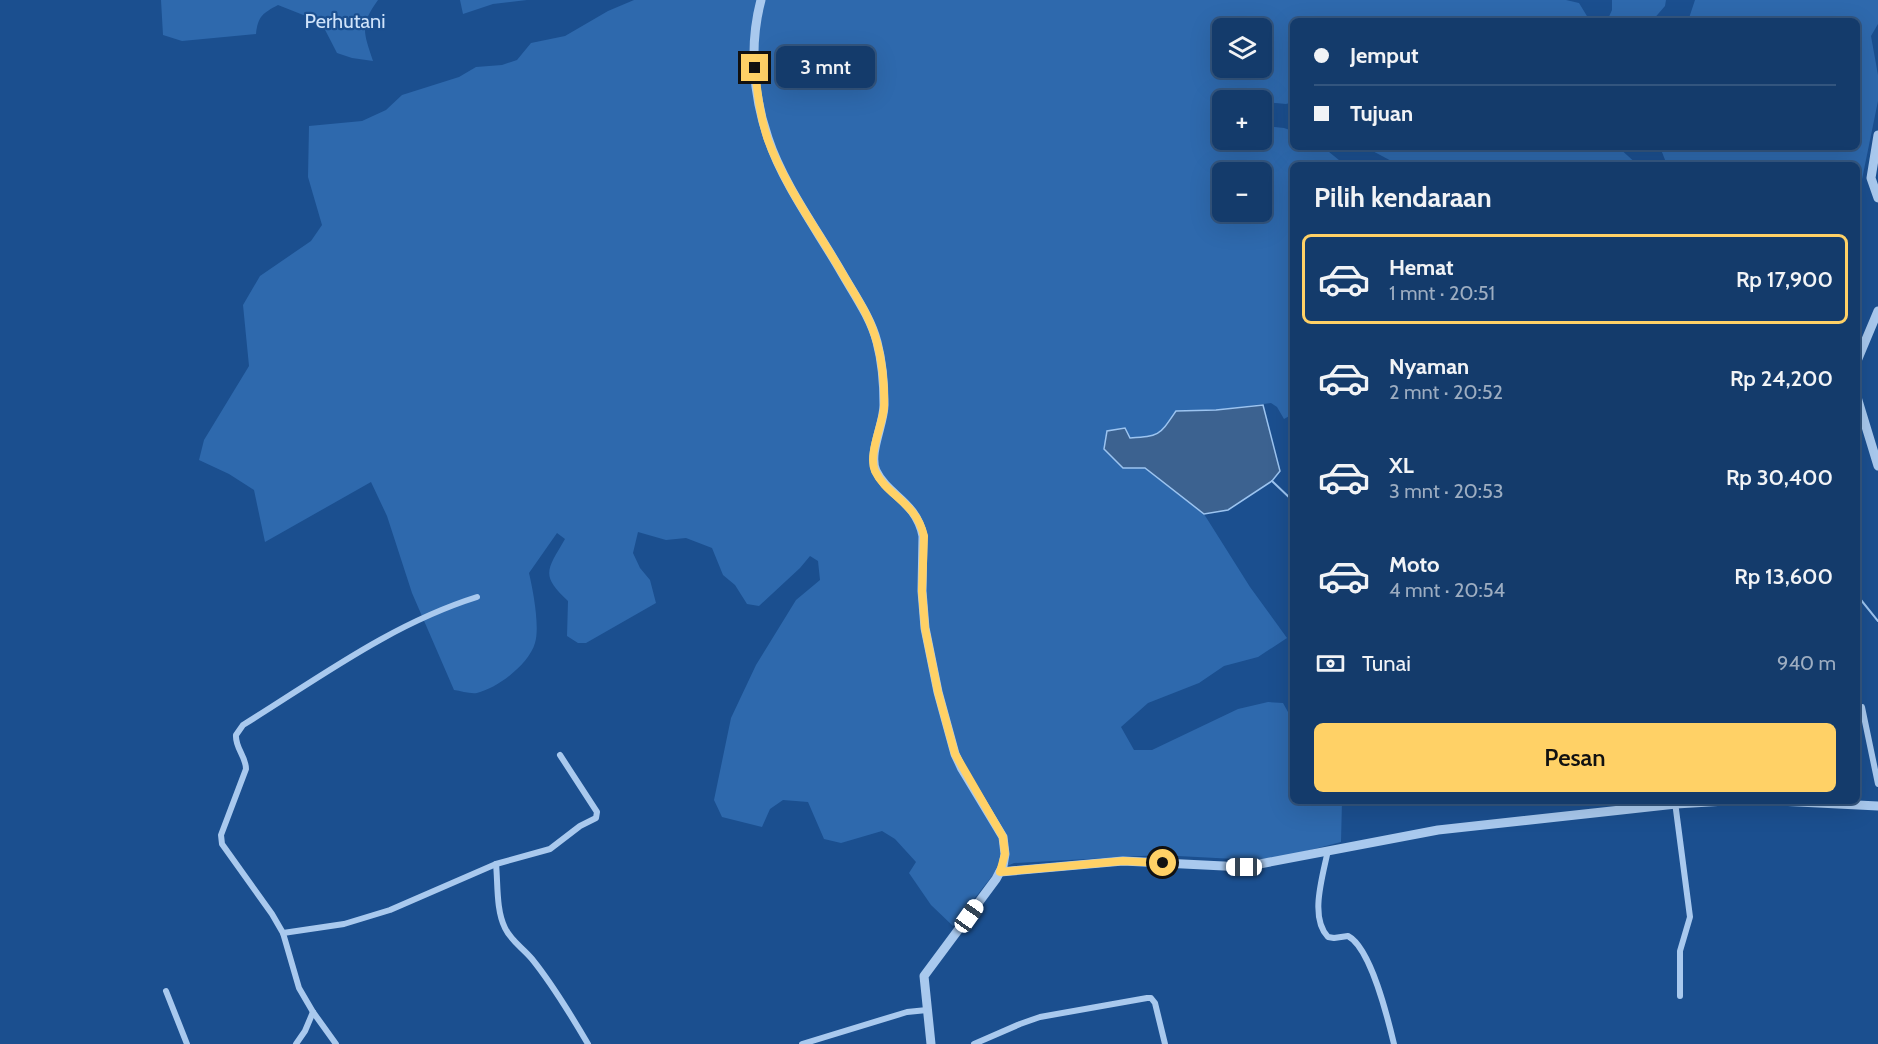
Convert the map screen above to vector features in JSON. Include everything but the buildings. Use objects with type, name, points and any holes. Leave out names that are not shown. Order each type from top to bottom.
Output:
[{"type":"street","points":[[761,0],[754,32],[753,53],[761,113],[767,138],[779,166],[874,332],[882,374],[884,405],[874,451],[874,465],[880,477],[910,507],[922,527],[924,536],[922,591],[925,628],[942,710],[958,761],[1003,837],[1005,854],[1000,872],[924,976],[931,1044]]},
{"type":"street","points":[[1878,135],[1871,178],[1878,198]]},
{"type":"street","points":[[1860,354],[1878,311]]},
{"type":"street","points":[[1860,409],[1878,466]]},
{"type":"street","points":[[336,1044],[299,988],[283,933],[272,914],[224,849],[220,839],[246,769],[246,763],[235,740],[238,730],[380,638],[420,618],[477,597]]},
{"type":"street","points":[[1862,707],[1878,784]]},
{"type":"street","points":[[283,933],[344,924],[390,910],[496,864],[550,849],[597,816],[597,809],[560,755]]},
{"type":"street","points":[[1000,872],[1123,861],[1244,867],[1438,830],[1658,804]]},
{"type":"street","points":[[1675,804],[1690,917],[1680,951],[1680,996]]},
{"type":"street","points":[[1838,804],[1878,806]]},
{"type":"street","points":[[1328,850],[1318,904],[1319,921],[1328,937],[1348,936],[1354,941],[1369,965],[1380,992],[1394,1044]]},
{"type":"street","points":[[496,864],[501,920],[505,929],[512,940],[540,970],[574,1019],[588,1044]]},
{"type":"street","points":[[166,991],[187,1044]]},
{"type":"street","points":[[974,1044],[1040,1017],[1151,998],[1155,1003],[1165,1044]]},
{"type":"street","points":[[802,1044],[907,1012],[927,1010]]},
{"type":"street","points":[[296,1044],[313,1012]]},
{"type":"green space","name":"Perhutani","points":[[161,0],[378,0],[368,17],[365,30],[373,61],[337,53],[321,22],[278,5],[262,16],[256,34],[182,41],[163,35]]},
{"type":"green space","points":[[460,0],[527,0],[493,4],[463,14]]},
{"type":"green space","points":[[634,0],[1566,0],[1579,3],[1588,18],[1290,18],[1290,103],[1272,103],[1272,90],[1212,90],[1212,150],[1272,150],[1272,127],[1290,130],[1290,150],[1327,150],[1341,162],[1290,162],[1290,416],[1284,419],[1277,407],[1271,403],[1216,410],[1176,411],[1162,431],[1150,438],[1135,438],[1107,431],[1145,468],[1204,514],[1250,587],[1287,638],[1258,657],[1224,666],[1199,683],[1148,703],[1121,727],[1134,750],[1152,750],[1238,709],[1268,702],[1283,703],[1290,716],[1290,804],[1342,804],[1341,842],[1291,855],[1254,860],[1159,855],[1014,863],[996,871],[953,926],[931,905],[909,873],[916,862],[895,839],[882,831],[841,843],[824,839],[808,802],[783,800],[770,809],[762,827],[722,817],[714,800],[731,718],[756,665],[796,600],[820,580],[818,561],[810,556],[759,606],[747,604],[735,585],[723,575],[712,548],[686,538],[666,540],[638,532],[633,553],[640,568],[650,580],[656,603],[586,643],[578,643],[567,636],[568,601],[553,585],[550,578],[551,565],[565,539],[557,533],[529,573],[537,628],[532,651],[520,667],[503,681],[477,693],[468,693],[454,690],[412,593],[387,516],[371,482],[265,542],[254,490],[229,474],[199,460],[204,440],[249,366],[243,305],[260,276],[311,241],[322,225],[308,177],[309,126],[362,121],[386,110],[402,95],[459,77],[476,67],[502,65],[517,60],[531,43],[565,36],[608,11]]},
{"type":"green space","points":[[1612,0],[1666,0],[1665,6],[1655,18],[1608,18],[1612,10]]},
{"type":"green space","points":[[1695,0],[1878,0],[1878,24],[1871,36],[1878,75],[1878,101],[1860,189],[1860,162],[1666,162],[1661,150],[1860,150],[1860,18],[1689,18]]},
{"type":"green space","points":[[1371,150],[1621,150],[1635,162],[1393,162]]},
{"type":"shaded area","points":[[1263,405],[1280,471],[1272,481],[1228,510],[1204,514],[1145,468],[1123,468],[1104,449],[1107,431],[1125,428],[1130,438],[1153,435],[1162,430],[1176,411]]},
{"type":"waterway","points":[[1272,481],[1290,498]]},
{"type":"waterway","points":[[1860,599],[1878,621]]},
{"type":"route","points":[[755,68],[767,138],[779,166],[874,332],[882,374],[884,405],[874,451],[874,465],[880,477],[910,507],[922,527],[924,536],[922,591],[925,628],[944,719],[962,769],[1003,837],[1006,846],[1000,872],[1123,861],[1163,863]]}]
